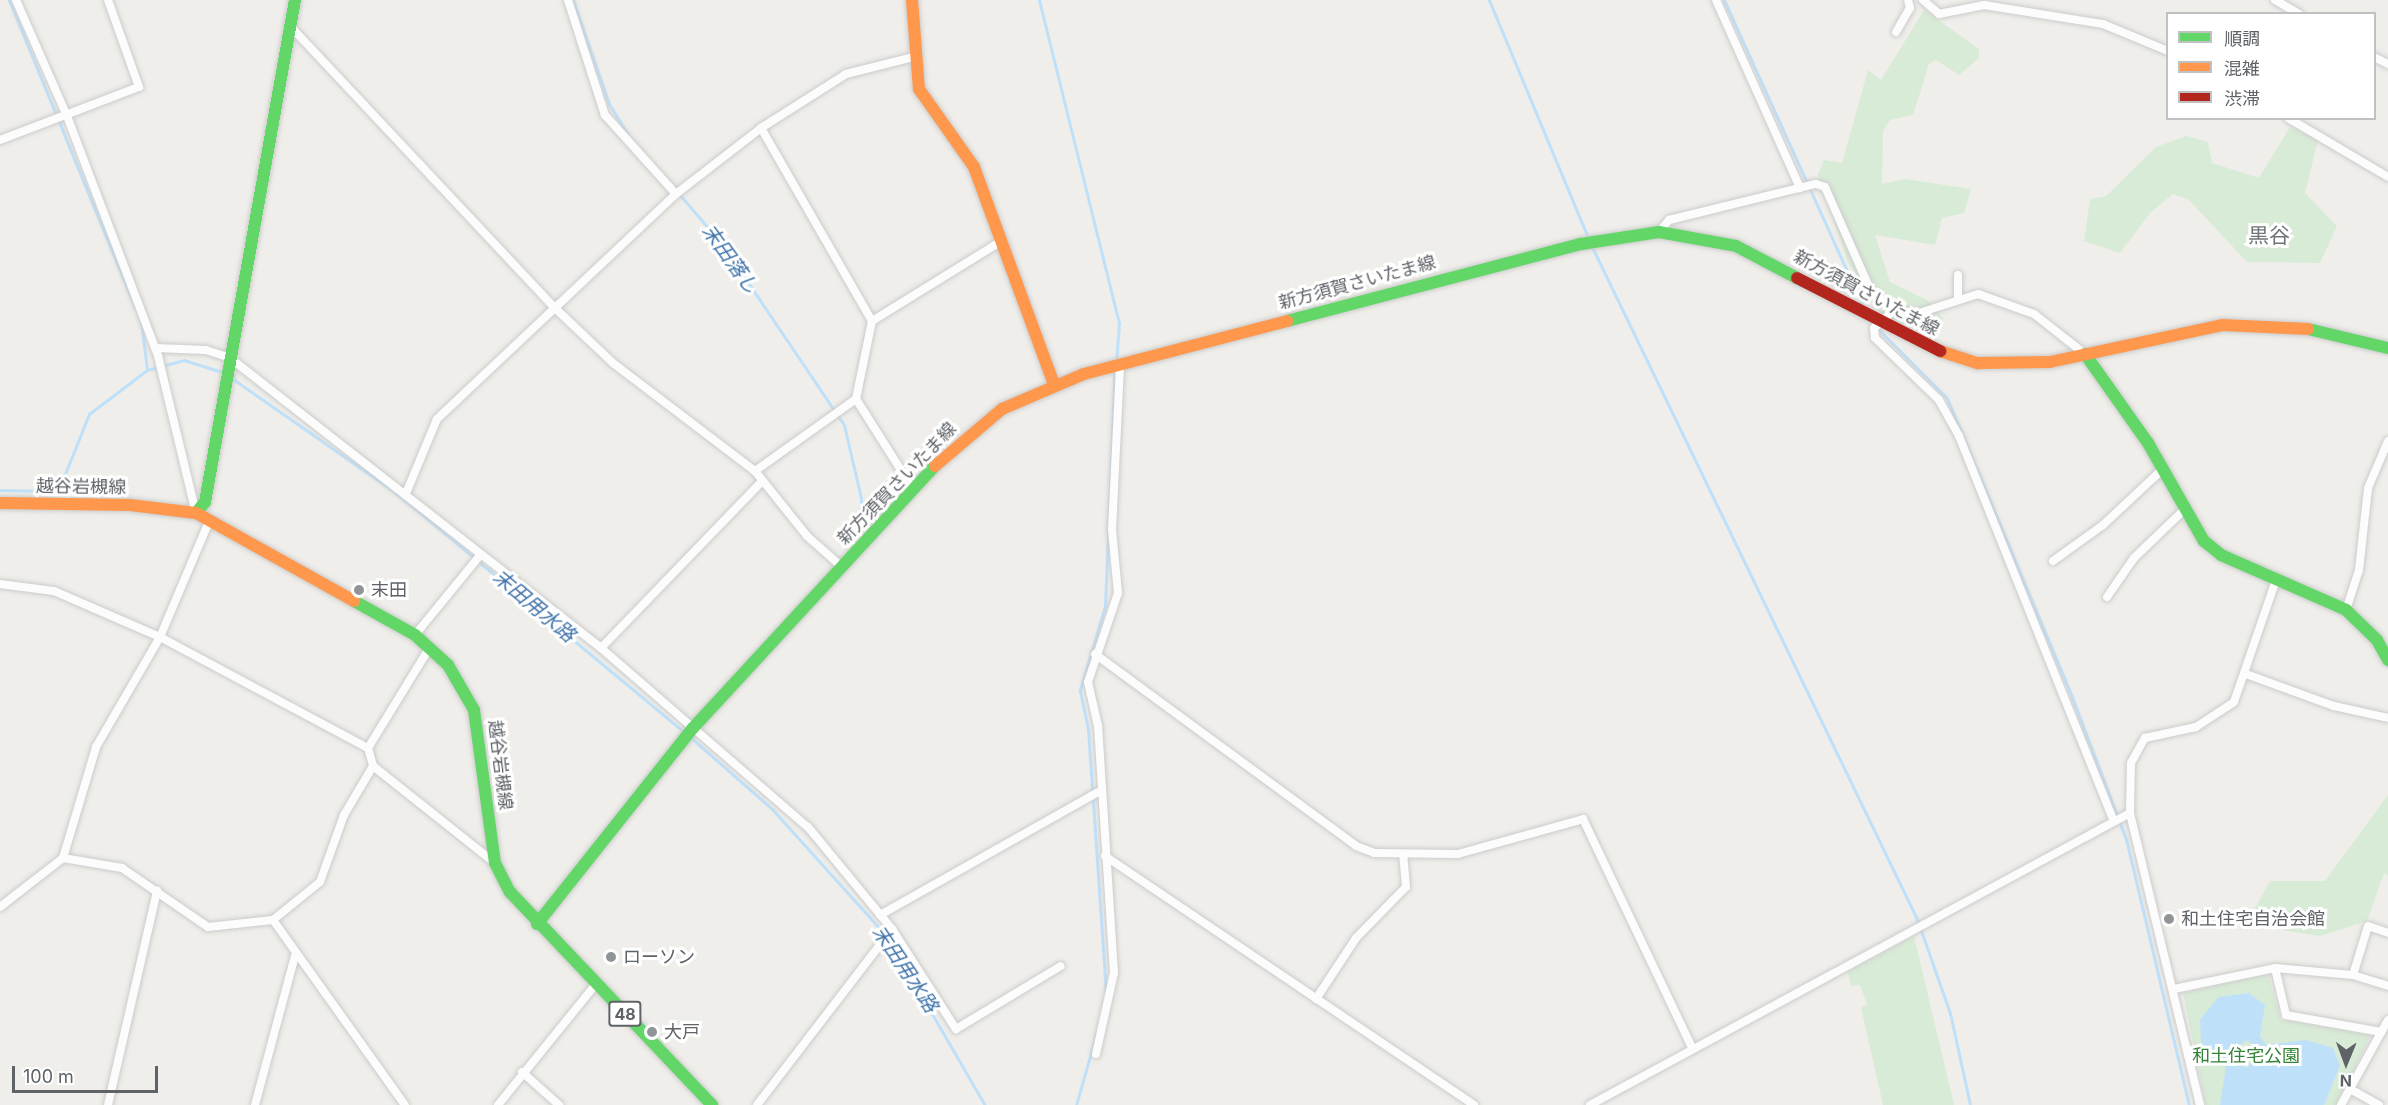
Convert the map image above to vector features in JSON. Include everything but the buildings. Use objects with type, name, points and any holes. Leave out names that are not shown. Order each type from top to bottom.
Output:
[{"type":"main road","points":[[196,513],[205,502],[295,0]]},
{"type":"main road","points":[[912,0],[912,57],[920,89],[974,167],[1003,240],[1054,384]]},
{"type":"main road","name":"新方須賀さいたま線","points":[[537,924],[693,728],[913,489],[982,423],[1054,384],[1120,364],[1581,244],[1659,231],[1736,246],[1928,348],[1978,363],[2028,365],[2222,326],[2310,329],[2388,348]]},
{"type":"main road","points":[[2085,354],[2164,468],[2204,541],[2221,555],[2346,610],[2377,640],[2388,660]]},
{"type":"main road","name":"越谷岩槻線","points":[[0,503],[139,506],[196,513],[415,635],[430,647],[465,688],[474,710],[495,863],[537,924],[712,1105]]},
{"type":"street","points":[[16,0],[154,348],[196,513]]},
{"type":"street","points":[[0,140],[139,87],[108,0]]},
{"type":"street","points":[[568,0],[605,115],[676,194]]},
{"type":"street","points":[[1716,0],[1800,188]]},
{"type":"street","points":[[1896,32],[1910,8],[1908,0]]},
{"type":"street","points":[[1923,0],[1939,14],[1984,5],[2103,24],[2166,50]]},
{"type":"street","points":[[2275,0],[2296,12]]},
{"type":"street","points":[[290,26],[556,309],[613,363],[755,471],[807,536],[842,567]]},
{"type":"street","points":[[407,491],[437,419],[676,194],[761,128],[846,74],[912,57]]},
{"type":"street","points":[[2291,120],[2388,177]]},
{"type":"street","points":[[755,471],[856,399],[872,321],[761,128]]},
{"type":"street","points":[[1659,231],[1669,220],[1816,184],[1831,195],[1870,289],[1893,310],[1919,313],[1978,294],[2034,314],[2085,354]]},
{"type":"street","points":[[872,321],[1003,240]]},
{"type":"street","points":[[1958,275],[1958,299]]},
{"type":"street","points":[[1893,310],[1879,324],[1875,338],[1939,400],[1959,436],[2113,820]]},
{"type":"street","points":[[154,348],[206,350],[230,358],[407,491],[481,554],[601,648],[808,827],[891,929],[956,1029],[1061,966]]},
{"type":"street","points":[[1096,1054],[1114,973],[1098,792],[1098,726],[1089,682],[1095,654],[1118,593],[1112,530],[1120,364]]},
{"type":"street","points":[[856,399],[913,489]]},
{"type":"street","points":[[2346,610],[2359,570],[2368,488],[2388,442]]},
{"type":"street","points":[[2053,561],[2103,525],[2164,468]]},
{"type":"street","points":[[601,648],[762,481]]},
{"type":"street","points":[[2107,597],[2134,558],[2186,508]]},
{"type":"street","points":[[0,907],[63,858],[92,756],[160,637],[210,519]]},
{"type":"street","points":[[415,635],[481,554]]},
{"type":"street","points":[[2200,1105],[2130,813],[2133,750],[2145,738],[2196,727],[2234,702],[2246,674],[2276,580]]},
{"type":"street","points":[[0,584],[54,591],[160,637],[368,748],[373,766],[495,863]]},
{"type":"street","points":[[368,748],[430,647]]},
{"type":"street","points":[[1095,654],[1356,846],[1403,854],[1458,854],[1583,819],[1692,1048]]},
{"type":"street","points":[[2246,674],[2334,706],[2388,718]]},
{"type":"street","points":[[63,858],[122,868],[208,927],[273,921],[320,882],[344,816],[373,766]]},
{"type":"street","points":[[880,915],[1098,792]]},
{"type":"street","points":[[1590,1105],[1913,928],[2130,813]]},
{"type":"street","points":[[1316,999],[1356,938],[1406,887],[1403,854]]},
{"type":"street","points":[[1105,856],[1474,1105]]},
{"type":"street","points":[[108,1105],[157,891]]},
{"type":"street","points":[[273,921],[295,956],[405,1105]]},
{"type":"street","points":[[2353,975],[2368,926],[2388,933]]},
{"type":"street","points":[[757,1105],[891,929]]},
{"type":"street","points":[[255,1105],[295,956]]},
{"type":"street","points":[[2174,989],[2275,968],[2353,975],[2388,986]]},
{"type":"street","points":[[2275,968],[2286,1015],[2381,1032]]},
{"type":"street","points":[[498,1105],[522,1072],[596,984]]},
{"type":"street","points":[[2341,1105],[2388,1020]]},
{"type":"street","points":[[522,1072],[559,1105]]},
{"type":"street","points":[[2350,1089],[2379,1105]]},
{"type":"green space","points":[[1924,10],[1979,49],[1979,58],[1959,75],[1936,60],[1929,64],[1913,115],[1890,120],[1883,131],[1882,184],[1905,179],[1971,189],[1964,213],[1942,218],[1935,245],[1875,235],[1890,282],[1927,300],[1944,319],[1930,330],[1895,324],[1881,314],[1848,262],[1818,175],[1824,160],[1842,163],[1868,70],[1881,80]]},
{"type":"green space","points":[[2290,127],[2318,140],[2305,193],[2337,226],[2320,263],[2247,262],[2189,200],[2173,194],[2151,212],[2120,253],[2084,241],[2090,199],[2106,196],[2156,147],[2186,136],[2208,142],[2212,163],[2259,178]]},
{"type":"green space","points":[[2388,795],[2388,876],[2384,873],[2367,921],[2320,936],[2287,931],[2253,912],[2270,881],[2325,881]]},
{"type":"green space","points":[[1914,936],[1954,1105],[1883,1105],[1861,1008],[1867,1004],[1860,985],[1851,986],[1848,972]]},
{"type":"green space","name":"和土住宅公園","points":[[2268,974],[2281,1020],[2371,1035],[2336,1105],[2206,1105],[2183,993]]},
{"type":"water","points":[[2249,993],[2265,1005],[2260,1036],[2266,1045],[2306,1040],[2333,1048],[2340,1066],[2324,1105],[2220,1105],[2227,1060],[2201,1043],[2200,1020],[2218,997]],"holes":[[[2247,1040],[2259,1051],[2247,1068],[2234,1060],[2233,1050]]]},
{"type":"waterway","points":[[9,0],[135,307]]},
{"type":"waterway","name":"末田落し","points":[[573,0],[609,104],[628,134]]},
{"type":"waterway","points":[[1039,0],[1119,323],[1116,363]]},
{"type":"waterway","points":[[1489,0],[1588,238]]},
{"type":"waterway","points":[[1724,0],[1864,308]]},
{"type":"waterway","name":"末田落し","points":[[679,194],[722,244],[844,425],[861,498],[860,530]]},
{"type":"waterway","points":[[1592,247],[1917,919],[1950,1013],[1970,1105]]},
{"type":"waterway","points":[[141,321],[147,370]]},
{"type":"waterway","points":[[1876,327],[1947,398],[2072,697],[2126,839],[2189,1105]]},
{"type":"waterway","name":"末田用水路","points":[[0,490],[49,491],[65,474],[89,414],[147,370],[184,360],[225,373]]},
{"type":"waterway","points":[[1106,993],[1088,729],[1080,690],[1105,606],[1115,370]]},
{"type":"waterway","name":"末田用水路","points":[[230,377],[396,493],[685,733]]},
{"type":"waterway","name":"末田用水路","points":[[690,737],[772,809],[888,938],[985,1105]]},
{"type":"waterway","points":[[1076,1105],[1097,1032]]},
{"type":"traffic: fast","points":[[196,513],[205,502],[295,0]]},
{"type":"traffic: fast","points":[[1287,321],[1581,244],[1659,232],[1736,246],[1797,278]]},
{"type":"traffic: fast","points":[[2308,329],[2388,348]]},
{"type":"traffic: fast","points":[[2085,354],[2148,443],[2204,541],[2221,555],[2346,610],[2377,640],[2388,660]]},
{"type":"traffic: fast","points":[[537,924],[693,728],[935,466]]},
{"type":"traffic: fast","points":[[354,601],[415,635],[448,665],[474,710],[495,863],[510,892],[712,1105]]},
{"type":"traffic: slow","points":[[912,0],[919,89],[974,167],[1054,384]]},
{"type":"traffic: slow","points":[[935,466],[1002,409],[1084,374],[1287,321]]},
{"type":"traffic: slow","points":[[1940,351],[1978,363],[2050,362],[2222,325],[2308,329]]},
{"type":"traffic: slow","points":[[0,503],[130,505],[196,513],[354,601]]},
{"type":"traffic: jam","points":[[1797,278],[1940,351]]},
{"type":"place","name":"末田","points":[[359,590]]},
{"type":"place","name":"和土住宅自治会館","points":[[2169,919]]},
{"type":"place","name":"ローソン","points":[[611,957]]},
{"type":"place","name":"大戸","points":[[652,1032]]},
{"type":"district","name":"黒谷","points":[[2269,236]]}]
